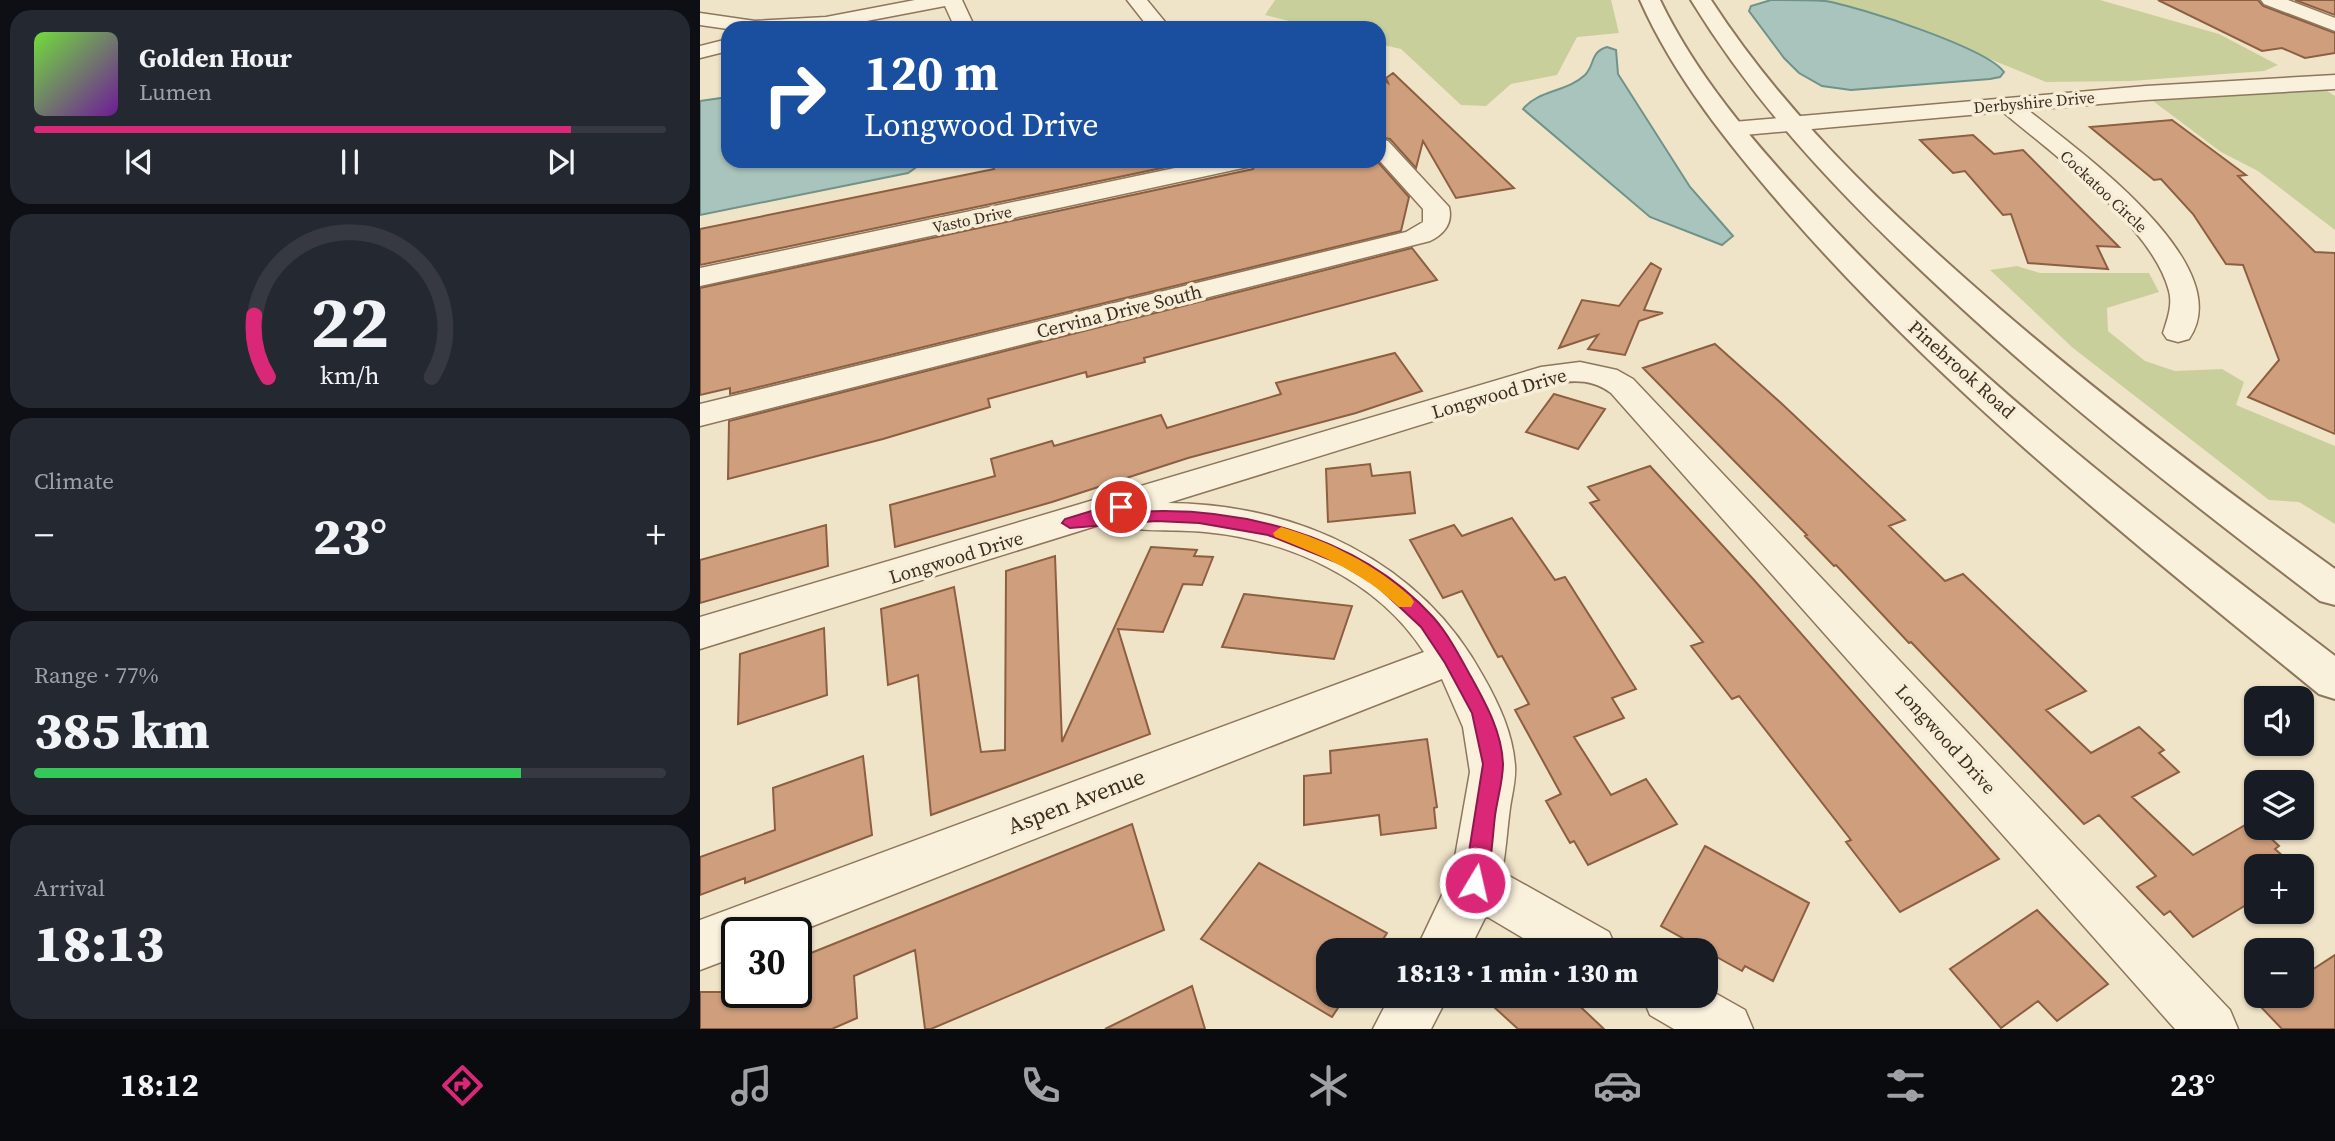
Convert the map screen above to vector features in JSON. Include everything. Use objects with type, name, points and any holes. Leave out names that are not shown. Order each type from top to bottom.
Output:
[{"type":"street","points":[[831,21],[945,0]]},
{"type":"street","points":[[952,0],[962,21]]},
{"type":"street","points":[[1137,0],[1154,21]]},
{"type":"street","name":"Pinebrook Road","points":[[1650,0],[1680,56],[1733,129],[1775,181],[1847,260],[1966,374],[2139,524],[2335,681]]},
{"type":"street","points":[[1701,0],[1736,54],[1792,123],[1878,215],[2004,330],[2140,442],[2335,590]]},
{"type":"street","points":[[2271,0],[2335,24]]},
{"type":"street","points":[[700,19],[721,22]]},
{"type":"street","points":[[829,21],[836,20]]},
{"type":"street","points":[[700,52],[721,47]]},
{"type":"street","name":"Derbyshire Drive","points":[[1733,129],[2007,104],[2335,82]]},
{"type":"street","name":"Cockatoo Circle","points":[[2007,104],[2120,201],[2151,235],[2171,263],[2184,292],[2183,318],[2178,333]]},
{"type":"street","name":"Cervina Drive South","points":[[700,415],[1415,238],[1428,232],[1437,223],[1439,216],[1436,207],[1386,153]]},
{"type":"street","name":"Vasto Drive","points":[[700,277],[1162,169]]},
{"type":"street","name":"Longwood Drive","points":[[700,634],[1552,374],[1586,371],[1614,379],[2211,1029]]},
{"type":"street","points":[[1070,523],[1120,516],[1199,517],[1239,523],[1300,539],[1347,560],[1382,580],[1427,622],[1452,658],[1482,713],[1493,764],[1475,883],[1448,938]]},
{"type":"street","name":"Aspen Avenue","points":[[700,944],[1452,658]]},
{"type":"street","points":[[1475,883],[1570,938]]},
{"type":"street","points":[[1400,1029],[1413,1008]]},
{"type":"street","points":[[1689,1008],[1726,1029]]},
{"type":"green space","points":[[1275,0],[1611,0],[1619,33],[1577,37],[1557,75],[1511,84],[1486,106],[1461,105],[1401,49],[1386,46],[1386,21],[1289,21],[1265,15]]},
{"type":"green space","points":[[1816,0],[2100,0],[2219,34],[2278,65],[2264,71],[2131,81],[2046,82],[1901,23]]},
{"type":"green space","points":[[2324,89],[2335,96],[2335,230],[2258,171],[2221,152],[2153,101]]},
{"type":"green space","points":[[2017,266],[2040,273],[2149,273],[2159,292],[2107,308],[2108,331],[2145,361],[2175,371],[2222,369],[2244,382],[2236,405],[2335,446],[2335,524],[2299,502],[2269,500],[2073,348],[1990,270]]},
{"type":"water","points":[[1771,0],[1825,1],[1864,11],[1948,40],[1993,62],[2004,72],[2000,77],[1990,79],[1851,90],[1822,86],[1799,73],[1784,58],[1749,11],[1751,6]]},
{"type":"water","points":[[1607,47],[1616,50],[1618,74],[1690,187],[1733,236],[1722,245],[1650,217],[1523,109],[1536,98],[1578,81],[1588,71],[1595,55]]},
{"type":"water","points":[[721,98],[721,168],[915,168],[908,173],[700,215],[700,101]]},
{"type":"building","points":[[2158,0],[2258,0],[2263,6],[2335,33],[2335,53],[2305,58],[2282,48],[2262,51]]},
{"type":"building","points":[[2295,0],[2335,0],[2335,15]]},
{"type":"building","points":[[1393,73],[1514,188],[1456,198],[1423,141],[1416,168],[1390,139],[1386,138],[1386,78]]},
{"type":"building","points":[[2172,120],[2246,175],[2238,176],[2315,252],[2335,253],[2335,434],[2248,397],[2279,360],[2243,265],[2226,264],[2193,214],[2161,179],[2154,180],[2090,127]]},
{"type":"building","points":[[1973,135],[1994,154],[2023,150],[2119,247],[2097,246],[2108,269],[2028,263],[2011,214],[2003,215],[1965,171],[1953,173],[1920,140]]},
{"type":"building","points":[[1162,168],[700,265],[700,229],[994,169]]},
{"type":"building","points":[[1383,168],[1409,197],[1401,231],[730,394],[730,388],[700,395],[700,288],[1253,169]]},
{"type":"building","points":[[1412,248],[1437,280],[1144,358],[1145,362],[1087,377],[1086,372],[988,399],[990,407],[883,439],[728,479],[729,421]]},
{"type":"building","points":[[1651,263],[1661,269],[1644,310],[1663,313],[1639,321],[1625,355],[1588,349],[1598,335],[1559,348],[1582,300],[1619,306]]},
{"type":"building","points":[[1715,344],[1905,520],[1889,526],[1945,581],[1963,574],[2086,691],[2046,710],[2091,753],[2139,727],[2164,750],[2159,753],[2179,772],[2132,797],[2193,855],[2244,826],[2244,840],[2273,840],[2279,846],[2275,849],[2281,854],[2244,854],[2244,906],[2193,937],[2170,911],[2164,915],[2137,887],[2156,876],[2099,815],[2084,824],[1911,642],[1909,643],[1643,368]]},
{"type":"building","points":[[1395,353],[1422,391],[1356,413],[1188,458],[1052,502],[895,547],[890,505],[995,476],[991,459],[1052,441],[1054,446],[1161,415],[1167,428],[1281,394],[1276,383]]},
{"type":"building","points":[[1554,394],[1605,409],[1578,449],[1526,432]]},
{"type":"building","points":[[1370,464],[1372,476],[1410,472],[1415,513],[1328,522],[1326,469]]},
{"type":"building","points":[[1650,466],[1999,859],[1900,912],[1846,842],[1851,840],[1739,696],[1732,699],[1691,646],[1703,642],[1590,503],[1599,500],[1588,487]]},
{"type":"building","points":[[1512,518],[1555,580],[1565,577],[1636,689],[1612,698],[1624,718],[1574,737],[1611,795],[1646,779],[1677,824],[1588,865],[1574,841],[1570,843],[1546,801],[1561,794],[1515,710],[1529,704],[1502,656],[1498,657],[1462,591],[1443,598],[1410,540],[1454,525],[1462,536]]},
{"type":"building","points":[[826,525],[828,566],[700,603],[700,560]]},
{"type":"building","points":[[1151,547],[1197,550],[1194,556],[1213,557],[1202,585],[1183,584],[1163,632],[1118,629],[1150,734],[931,815],[918,675],[888,685],[881,609],[954,587],[981,752],[1005,750],[1006,571],[1055,556],[1062,742]]},
{"type":"building","points":[[1244,594],[1352,606],[1334,659],[1222,647]]},
{"type":"building","points":[[824,628],[827,695],[738,724],[740,654]]},
{"type":"building","points":[[1427,739],[1437,807],[1434,808],[1436,828],[1381,835],[1379,815],[1304,825],[1304,776],[1331,773],[1330,751]]},
{"type":"building","points":[[863,756],[872,835],[745,883],[745,878],[700,895],[700,857],[775,830],[773,788]]},
{"type":"building","points":[[1132,824],[1164,930],[931,1029],[925,1029],[915,950],[854,976],[857,1018],[832,1029],[700,1029],[700,992],[721,992],[721,1008],[812,1008],[812,953]]},
{"type":"building","points":[[1705,846],[1809,903],[1773,981],[1745,966],[1742,971],[1718,958],[1718,938],[1683,938],[1661,926]]},
{"type":"building","points":[[1259,863],[1387,933],[1384,938],[1316,938],[1316,1007],[1201,939]]},
{"type":"building","points":[[2037,910],[2108,984],[2057,1021],[2038,1001],[2001,1028],[1950,969]]},
{"type":"building","points":[[2335,955],[2335,1029],[2282,1029],[2262,1008],[2314,1008],[2314,969]]},
{"type":"building","points":[[1192,986],[1205,1029],[1105,1029]]},
{"type":"building","points":[[1317,1008],[1338,1008],[1332,1017]]},
{"type":"building","points":[[1495,1008],[1582,1008],[1604,1029],[1518,1029]]},
{"type":"slow traffic","points":[[1281,533],[1347,560],[1382,580],[1405,602]]},
{"type":"route","points":[[1121,507],[1070,523],[1120,516],[1156,515],[1199,517],[1270,530],[1300,539],[1347,560],[1382,580],[1427,622],[1452,658],[1482,713],[1493,764],[1475,883]]}]
